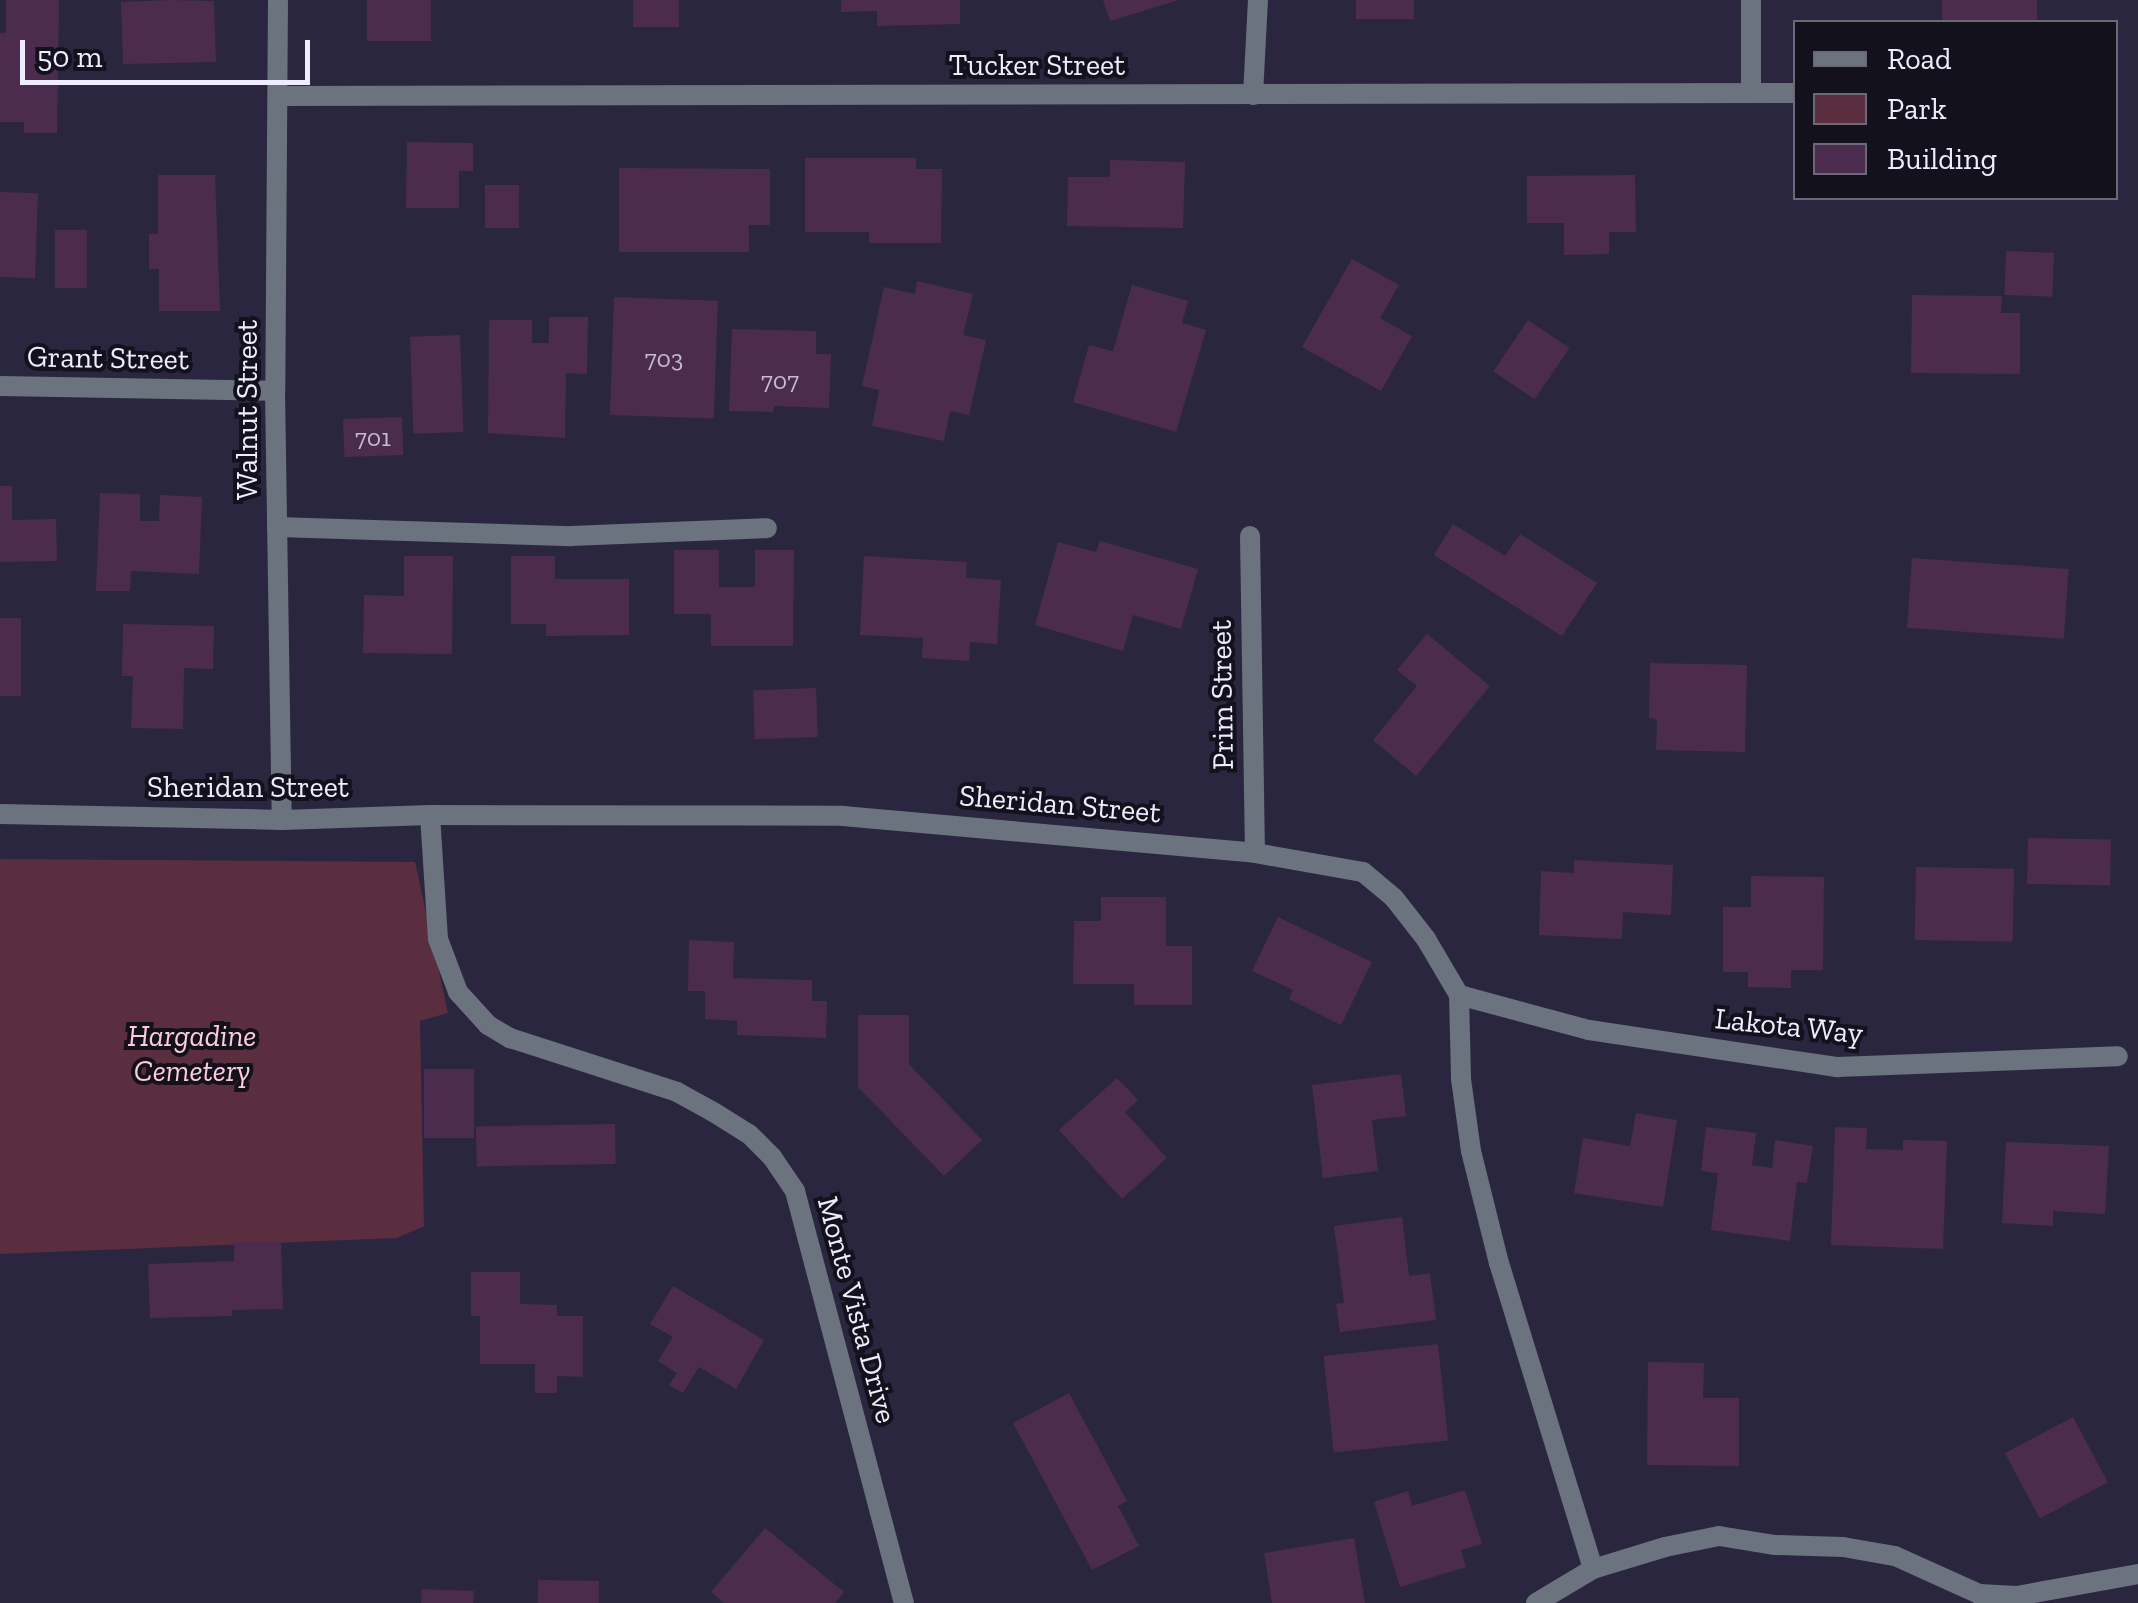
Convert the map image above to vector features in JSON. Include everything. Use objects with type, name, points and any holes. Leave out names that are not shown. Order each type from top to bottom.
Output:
[{"type":"street","name":"Walnut Street","points":[[278,0],[275,391],[282,820]]},
{"type":"street","points":[[1254,95],[1258,0]]},
{"type":"street","points":[[1751,0],[1751,93]]},
{"type":"street","name":"Tucker Street","points":[[279,96],[1793,93]]},
{"type":"street","name":"Grant Street","points":[[0,386],[275,391]]},
{"type":"street","points":[[277,526],[571,536],[767,528]]},
{"type":"street","name":"Prim Street","points":[[1250,536],[1255,853]]},
{"type":"street","name":"Sheridan Street","points":[[0,814],[282,820],[430,815],[843,816],[1255,853],[1362,872],[1394,898],[1426,938],[1459,996],[1461,1079],[1471,1151],[1499,1263],[1593,1569]]},
{"type":"street","name":"Monte Vista Drive","points":[[430,815],[438,938],[458,992],[488,1025],[510,1038],[677,1092],[715,1112],[750,1134],[772,1156],[795,1191],[904,1603]]},
{"type":"street","name":"Lakota Way","points":[[1459,996],[1589,1030],[1838,1066],[2118,1056]]},
{"type":"street","points":[[1536,1603],[1593,1569],[1666,1546],[1719,1536],[1775,1545],[1843,1546],[1895,1556],[1978,1594],[2017,1596],[2138,1574]]},
{"type":"green space","name":"Hargadine Cemetery","points":[[0,859],[415,862],[448,1013],[420,1021],[424,1226],[397,1238],[0,1254]]},
{"type":"building","points":[[6,0],[59,0],[57,133],[24,133],[24,122],[0,122],[0,33],[6,33]]},
{"type":"building","points":[[367,0],[431,0],[431,41],[367,41]]},
{"type":"building","points":[[633,0],[679,0],[679,27],[633,27]]},
{"type":"building","points":[[841,0],[960,0],[960,24],[877,26],[877,11],[841,12]]},
{"type":"building","points":[[1103,0],[1176,0],[1176,1],[1110,21]]},
{"type":"building","points":[[1356,0],[1414,0],[1414,19],[1356,19]]},
{"type":"building","points":[[1942,0],[2037,0],[2037,20],[1942,20]]},
{"type":"building","points":[[214,1],[216,62],[123,64],[121,2]]},
{"type":"building","points":[[407,142],[473,143],[473,171],[459,171],[459,208],[406,208]]},
{"type":"building","points":[[805,158],[916,158],[916,169],[942,169],[941,243],[869,243],[869,232],[805,232]]},
{"type":"building","points":[[1110,160],[1185,162],[1183,228],[1067,226],[1068,177],[1110,177]]},
{"type":"building","points":[[619,168],[770,169],[770,225],[749,225],[749,252],[619,252]]},
{"type":"building","points":[[158,175],[215,175],[220,311],[159,311],[159,269],[149,269],[149,234],[158,234]]},
{"type":"building","points":[[1635,175],[1636,232],[1609,232],[1609,254],[1564,255],[1564,223],[1527,223],[1527,176]]},
{"type":"building","points":[[485,185],[519,185],[519,228],[485,228]]},
{"type":"building","points":[[0,192],[38,193],[35,278],[0,277]]},
{"type":"building","points":[[55,230],[87,230],[87,288],[55,288]]},
{"type":"building","points":[[2006,251],[2054,253],[2052,297],[2004,295]]},
{"type":"building","points":[[1352,259],[1399,285],[1380,318],[1412,336],[1381,391],[1302,347]]},
{"type":"building","points":[[917,281],[973,294],[963,335],[986,340],[969,415],[950,411],[944,441],[872,426],[879,390],[862,386],[884,287],[915,294]]},
{"type":"building","points":[[1132,285],[1188,301],[1182,323],[1206,330],[1176,432],[1073,402],[1089,345],[1113,351]]},
{"type":"building","points":[[1912,295],[2002,296],[2001,313],[2020,313],[2020,374],[1911,373]]},
{"type":"building","points":[[614,297],[718,301],[714,419],[610,415]]},
{"type":"building","points":[[549,317],[588,317],[587,374],[566,373],[565,438],[488,433],[489,320],[532,320],[532,343],[549,343]]},
{"type":"building","points":[[1528,320],[1569,348],[1535,399],[1493,371]]},
{"type":"building","points":[[732,329],[816,331],[816,354],[831,354],[829,408],[774,406],[773,412],[729,411]]},
{"type":"building","points":[[460,335],[463,432],[413,434],[410,337]]},
{"type":"building","points":[[402,417],[403,455],[344,457],[343,419]]},
{"type":"building","points":[[0,486],[12,486],[12,520],[56,519],[57,561],[0,562]]},
{"type":"building","points":[[100,493],[140,494],[140,521],[159,521],[160,495],[202,497],[199,574],[131,571],[130,591],[96,591]]},
{"type":"building","points":[[1453,524],[1505,556],[1520,534],[1597,583],[1562,636],[1434,555]]},
{"type":"building","points":[[1100,541],[1198,569],[1181,629],[1133,615],[1123,651],[1035,625],[1058,542],[1096,552]]},
{"type":"building","points":[[674,550],[719,550],[719,587],[755,587],[755,550],[794,550],[793,646],[711,646],[711,614],[674,614]]},
{"type":"building","points":[[404,556],[453,556],[452,654],[363,653],[364,595],[404,596]]},
{"type":"building","points":[[511,556],[555,556],[555,579],[629,579],[629,635],[546,636],[546,624],[511,624]]},
{"type":"building","points":[[864,556],[967,562],[966,578],[1001,580],[997,644],[970,642],[969,661],[922,658],[923,638],[860,635]]},
{"type":"building","points":[[1912,558],[2069,569],[2064,639],[1907,628]]},
{"type":"building","points":[[0,618],[21,618],[21,696],[0,696]]},
{"type":"building","points":[[123,624],[214,626],[213,669],[184,668],[183,729],[131,728],[133,676],[122,676]]},
{"type":"building","points":[[1427,634],[1490,686],[1416,776],[1373,740],[1417,686],[1397,670]]},
{"type":"building","points":[[1650,663],[1747,665],[1745,752],[1656,750],[1657,719],[1649,718]]},
{"type":"building","points":[[816,688],[818,737],[755,739],[753,690]]},
{"type":"building","points":[[2028,838],[2111,839],[2110,885],[2027,884]]},
{"type":"building","points":[[1574,860],[1673,865],[1671,915],[1623,912],[1622,939],[1539,935],[1541,871],[1574,873]]},
{"type":"building","points":[[1916,867],[2014,869],[2013,942],[1915,940]]},
{"type":"building","points":[[1751,876],[1824,877],[1823,970],[1791,970],[1791,988],[1748,987],[1748,972],[1723,972],[1723,907],[1751,907]]},
{"type":"building","points":[[1101,897],[1166,897],[1166,946],[1192,946],[1192,1005],[1134,1005],[1134,984],[1073,984],[1074,921],[1101,921]]},
{"type":"building","points":[[1278,917],[1372,962],[1341,1025],[1289,999],[1293,990],[1252,971]]},
{"type":"building","points":[[689,940],[734,942],[733,978],[812,980],[812,1001],[827,1001],[826,1038],[737,1035],[737,1021],[705,1019],[705,991],[688,991]]},
{"type":"building","points":[[858,1015],[909,1015],[909,1064],[982,1140],[944,1176],[858,1087]]},
{"type":"building","points":[[424,1069],[474,1069],[474,1138],[424,1138]]},
{"type":"building","points":[[1401,1074],[1406,1116],[1372,1120],[1378,1171],[1323,1178],[1312,1085]]},
{"type":"building","points":[[1117,1078],[1138,1100],[1125,1112],[1167,1158],[1122,1199],[1059,1130]]},
{"type":"building","points":[[1636,1113],[1677,1120],[1663,1207],[1574,1193],[1583,1138],[1630,1146]]},
{"type":"building","points":[[615,1124],[616,1164],[477,1166],[476,1126]]},
{"type":"building","points":[[1706,1127],[1756,1133],[1752,1165],[1772,1168],[1775,1140],[1813,1146],[1807,1183],[1797,1182],[1790,1241],[1711,1230],[1718,1173],[1701,1171]]},
{"type":"building","points":[[1835,1127],[1867,1128],[1866,1149],[1903,1150],[1903,1140],[1947,1141],[1943,1249],[1831,1245]]},
{"type":"building","points":[[2006,1142],[2109,1146],[2105,1214],[2053,1211],[2053,1226],[2002,1223]]},
{"type":"building","points":[[1402,1217],[1409,1276],[1430,1273],[1436,1320],[1340,1332],[1336,1304],[1344,1303],[1334,1226]]},
{"type":"building","points":[[281,1241],[283,1309],[232,1310],[232,1316],[150,1318],[148,1264],[234,1261],[234,1242]]},
{"type":"building","points":[[471,1272],[520,1272],[520,1304],[557,1305],[557,1316],[583,1316],[583,1377],[557,1376],[557,1393],[535,1393],[535,1364],[480,1364],[480,1316],[471,1316]]},
{"type":"building","points":[[673,1286],[764,1340],[736,1389],[699,1367],[683,1393],[669,1385],[677,1373],[658,1361],[673,1337],[650,1324]]},
{"type":"building","points":[[1438,1344],[1448,1440],[1334,1452],[1324,1356]]},
{"type":"building","points":[[1648,1362],[1704,1363],[1703,1398],[1739,1398],[1739,1466],[1647,1465]]},
{"type":"building","points":[[1069,1393],[1127,1501],[1118,1506],[1139,1546],[1092,1570],[1013,1423]]},
{"type":"building","points":[[2073,1417],[2108,1482],[2040,1518],[2005,1453]]},
{"type":"building","points":[[1465,1490],[1482,1544],[1461,1550],[1466,1567],[1400,1587],[1374,1502],[1408,1491],[1412,1506]]},
{"type":"building","points":[[765,1528],[844,1592],[835,1603],[724,1603],[711,1592]]},
{"type":"building","points":[[1354,1538],[1365,1603],[1272,1603],[1264,1553]]},
{"type":"building","points":[[538,1580],[599,1581],[599,1603],[538,1603]]},
{"type":"building","points":[[422,1589],[474,1591],[473,1603],[421,1603]]}]
